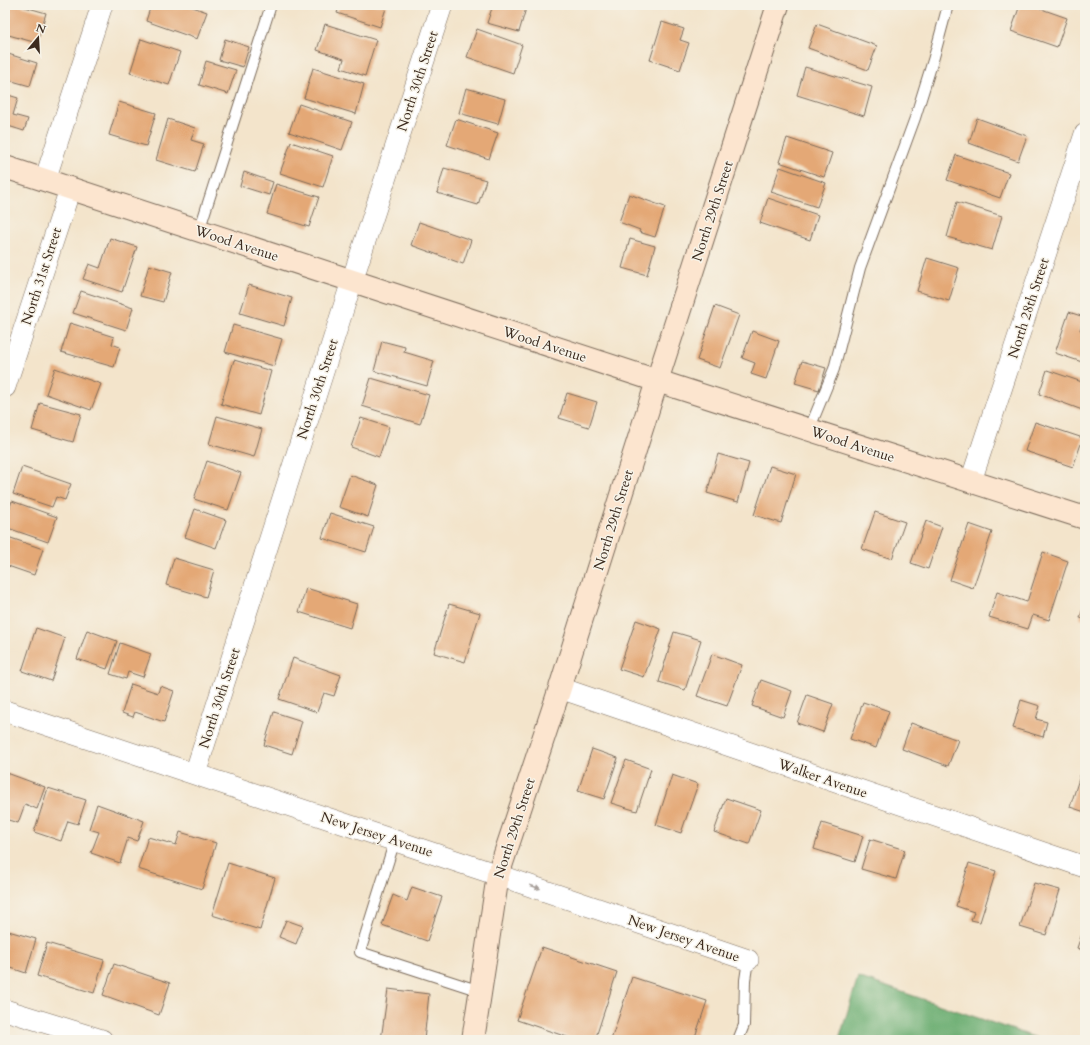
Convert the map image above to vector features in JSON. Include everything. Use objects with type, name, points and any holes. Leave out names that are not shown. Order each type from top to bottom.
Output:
[{"type":"street","points":[[45,180],[102,5]]},
{"type":"street","name":"North 30th Street","points":[[195,774],[352,281],[442,5]]},
{"type":"street","name":"North 29th Street","points":[[473,1040],[498,875],[560,688],[778,5]]},
{"type":"street","name":"North 28th Street","points":[[971,481],[1085,134]]},
{"type":"street","name":"Wood Avenue","points":[[5,167],[657,381],[1085,518]]},
{"type":"street","name":"North 31st Street","points":[[5,387],[70,189]]},
{"type":"street","name":"Walker Avenue","points":[[560,688],[1085,867]]},
{"type":"street","name":"New Jersey Avenue","points":[[5,711],[395,840],[748,960]]},
{"type":"street","points":[[5,1010],[102,1040]]},
{"type":"lane","points":[[199,231],[271,5]]},
{"type":"lane","points":[[809,430],[834,369],[860,268],[915,118],[948,5]]},
{"type":"lane","points":[[395,840],[360,952],[480,991]]},
{"type":"lane","points":[[738,1040],[744,1025],[745,980],[748,960]]},
{"type":"green space","points":[[858,977],[1043,1040],[839,1040]]},
{"type":"building","points":[[5,5],[18,5],[46,13],[37,43],[5,34]]},
{"type":"building","points":[[151,5],[187,5],[207,12],[197,39],[146,21]]},
{"type":"building","points":[[340,5],[387,5],[380,27],[337,13]]},
{"type":"building","points":[[493,5],[527,5],[519,32],[487,23]]},
{"type":"building","points":[[1020,5],[1030,5],[1067,18],[1057,47],[1011,31]]},
{"type":"building","points":[[662,22],[684,29],[680,40],[689,43],[680,70],[650,60]]},
{"type":"building","points":[[325,24],[376,40],[365,76],[341,68],[344,59],[317,50]]},
{"type":"building","points":[[817,24],[877,46],[868,70],[808,48]]},
{"type":"building","points":[[477,29],[522,45],[513,73],[467,57]]},
{"type":"building","points":[[141,39],[180,52],[169,85],[130,73]]},
{"type":"building","points":[[225,39],[249,47],[243,67],[219,60]]},
{"type":"building","points":[[5,53],[37,63],[30,86],[5,79]]},
{"type":"building","points":[[206,61],[236,70],[228,94],[199,85]]},
{"type":"building","points":[[805,67],[872,87],[864,116],[797,95]]},
{"type":"building","points":[[313,68],[364,84],[356,114],[304,98]]},
{"type":"building","points":[[466,88],[505,99],[498,124],[459,113]]},
{"type":"building","points":[[5,94],[18,98],[13,115],[28,119],[24,131],[5,125]]},
{"type":"building","points":[[119,102],[156,113],[146,146],[109,135]]},
{"type":"building","points":[[299,104],[352,122],[342,150],[289,132]]},
{"type":"building","points":[[977,118],[1027,136],[1018,161],[969,143]]},
{"type":"building","points":[[168,119],[195,128],[191,140],[204,144],[195,172],[156,160]]},
{"type":"building","points":[[456,119],[498,133],[489,159],[447,145]]},
{"type":"building","points":[[787,138],[832,153],[824,177],[779,162]]},
{"type":"building","points":[[291,142],[333,156],[323,187],[280,173]]},
{"type":"building","points":[[956,155],[1009,173],[1000,198],[947,180]]},
{"type":"building","points":[[780,167],[826,183],[817,207],[771,192]]},
{"type":"building","points":[[444,168],[486,180],[478,205],[437,193]]},
{"type":"building","points":[[244,172],[273,182],[269,195],[240,186]]},
{"type":"building","points":[[276,184],[319,197],[309,227],[267,214]]},
{"type":"building","points":[[629,194],[665,207],[655,237],[639,232],[640,230],[619,222]]},
{"type":"building","points":[[768,198],[818,215],[810,240],[760,223]]},
{"type":"building","points":[[957,202],[1002,216],[992,250],[947,237]]},
{"type":"building","points":[[419,222],[471,240],[463,264],[411,245]]},
{"type":"building","points":[[110,238],[137,247],[122,292],[83,279],[89,264],[100,268]]},
{"type":"building","points":[[630,239],[655,246],[647,275],[622,268]]},
{"type":"building","points":[[927,258],[959,268],[949,301],[917,291]]},
{"type":"building","points":[[149,265],[172,272],[163,302],[140,296]]},
{"type":"building","points":[[249,285],[292,298],[284,326],[240,313]]},
{"type":"building","points":[[81,291],[133,308],[126,330],[73,313]]},
{"type":"building","points":[[715,306],[739,315],[720,368],[697,360]]},
{"type":"building","points":[[1069,312],[1084,317],[1080,330],[1085,332],[1085,363],[1055,353]]},
{"type":"building","points":[[70,323],[114,337],[112,344],[120,347],[114,367],[61,352]]},
{"type":"building","points":[[233,325],[282,339],[274,366],[225,352]]},
{"type":"building","points":[[752,331],[779,341],[766,379],[751,374],[755,363],[742,358]]},
{"type":"building","points":[[382,341],[405,347],[404,352],[434,361],[427,386],[374,371]]},
{"type":"building","points":[[234,360],[271,371],[259,415],[221,404]]},
{"type":"building","points":[[802,361],[826,368],[819,390],[795,383]]},
{"type":"building","points":[[55,368],[101,384],[91,410],[46,394]]},
{"type":"building","points":[[1047,370],[1085,383],[1085,411],[1039,394]]},
{"type":"building","points":[[371,378],[429,395],[420,424],[362,406]]},
{"type":"building","points":[[567,393],[597,402],[589,427],[559,418]]},
{"type":"building","points":[[40,403],[81,414],[73,442],[32,430]]},
{"type":"building","points":[[217,416],[262,429],[254,457],[209,444]]},
{"type":"building","points":[[361,418],[389,427],[379,457],[351,447]]},
{"type":"building","points":[[1035,422],[1083,438],[1073,467],[1025,451]]},
{"type":"building","points":[[718,454],[749,463],[738,502],[707,493]]},
{"type":"building","points":[[207,461],[241,473],[228,510],[194,499]]},
{"type":"building","points":[[770,466],[796,474],[781,523],[754,515]]},
{"type":"building","points":[[22,467],[71,484],[65,500],[56,497],[52,507],[13,494]]},
{"type":"building","points":[[350,475],[378,485],[368,517],[339,507]]},
{"type":"building","points":[[12,501],[57,517],[48,542],[5,527],[5,521]]},
{"type":"building","points":[[195,509],[226,520],[216,548],[185,537]]},
{"type":"building","points":[[875,512],[905,522],[892,559],[862,549]]},
{"type":"building","points":[[330,513],[374,527],[366,552],[322,538]]},
{"type":"building","points":[[926,521],[942,527],[928,569],[911,563]]},
{"type":"building","points":[[969,524],[992,532],[973,588],[950,580]]},
{"type":"building","points":[[5,536],[43,549],[34,575],[5,565]]},
{"type":"building","points":[[1043,552],[1068,561],[1049,620],[1033,615],[1028,629],[989,617],[997,592],[1027,602]]},
{"type":"building","points":[[174,558],[214,570],[206,597],[166,585]]},
{"type":"building","points":[[306,588],[357,604],[350,628],[299,612]]},
{"type":"building","points":[[1085,602],[1085,619],[1080,618]]},
{"type":"building","points":[[449,604],[480,613],[465,662],[434,653]]},
{"type":"building","points":[[636,620],[661,629],[644,677],[619,669]]},
{"type":"building","points":[[36,628],[65,638],[51,681],[22,671]]},
{"type":"building","points":[[87,630],[117,641],[107,669],[77,659]]},
{"type":"building","points":[[674,632],[701,640],[685,690],[659,682]]},
{"type":"building","points":[[120,643],[151,654],[143,677],[128,672],[126,679],[110,674]]},
{"type":"building","points":[[712,654],[742,665],[727,706],[697,696]]},
{"type":"building","points":[[293,658],[341,675],[334,696],[324,693],[317,712],[279,699]]},
{"type":"building","points":[[761,680],[792,691],[783,717],[752,706]]},
{"type":"building","points":[[131,684],[158,693],[160,686],[174,691],[164,722],[135,712],[133,717],[122,713]]},
{"type":"building","points":[[807,695],[833,704],[823,732],[797,723]]},
{"type":"building","points":[[1021,700],[1040,706],[1036,719],[1047,722],[1043,737],[1013,728]]},
{"type":"building","points":[[863,702],[889,711],[876,748],[850,739]]},
{"type":"building","points":[[274,712],[302,721],[292,754],[264,745]]},
{"type":"building","points":[[911,723],[958,740],[948,766],[902,749]]},
{"type":"building","points":[[592,749],[618,758],[604,799],[578,791]]},
{"type":"building","points":[[626,760],[651,769],[637,811],[611,803]]},
{"type":"building","points":[[1085,760],[1085,812],[1070,807]]},
{"type":"building","points":[[7,773],[45,787],[37,809],[25,804],[18,823],[5,819],[5,779]]},
{"type":"building","points":[[672,775],[698,784],[681,833],[656,825]]},
{"type":"building","points":[[48,788],[86,800],[78,824],[68,821],[61,841],[34,832]]},
{"type":"building","points":[[726,798],[761,810],[749,844],[714,832]]},
{"type":"building","points":[[97,804],[144,821],[137,841],[128,838],[120,863],[91,853],[99,832],[89,829]]},
{"type":"building","points":[[822,823],[863,836],[855,862],[814,849]]},
{"type":"building","points":[[180,832],[216,843],[202,889],[138,869],[148,837],[176,845]]},
{"type":"building","points":[[870,839],[905,850],[896,879],[861,869]]},
{"type":"building","points":[[228,863],[275,878],[260,930],[212,915]]},
{"type":"building","points":[[969,863],[996,871],[980,922],[971,920],[974,912],[956,906]]},
{"type":"building","points":[[1034,883],[1060,890],[1046,935],[1020,927]]},
{"type":"building","points":[[412,887],[442,897],[427,941],[382,925],[393,895],[407,901]]},
{"type":"building","points":[[286,920],[303,926],[296,944],[279,937]]},
{"type":"building","points":[[1085,925],[1085,951],[1077,948]]},
{"type":"building","points":[[5,930],[36,939],[26,973],[5,966]]},
{"type":"building","points":[[47,943],[104,960],[94,993],[37,976]]},
{"type":"building","points":[[542,947],[617,972],[595,1040],[576,1040],[517,1020]]},
{"type":"building","points":[[114,964],[170,983],[159,1015],[103,995]]},
{"type":"building","points":[[632,977],[707,1001],[694,1040],[611,1040]]},
{"type":"building","points":[[388,989],[429,994],[424,1040],[381,1040]]}]
